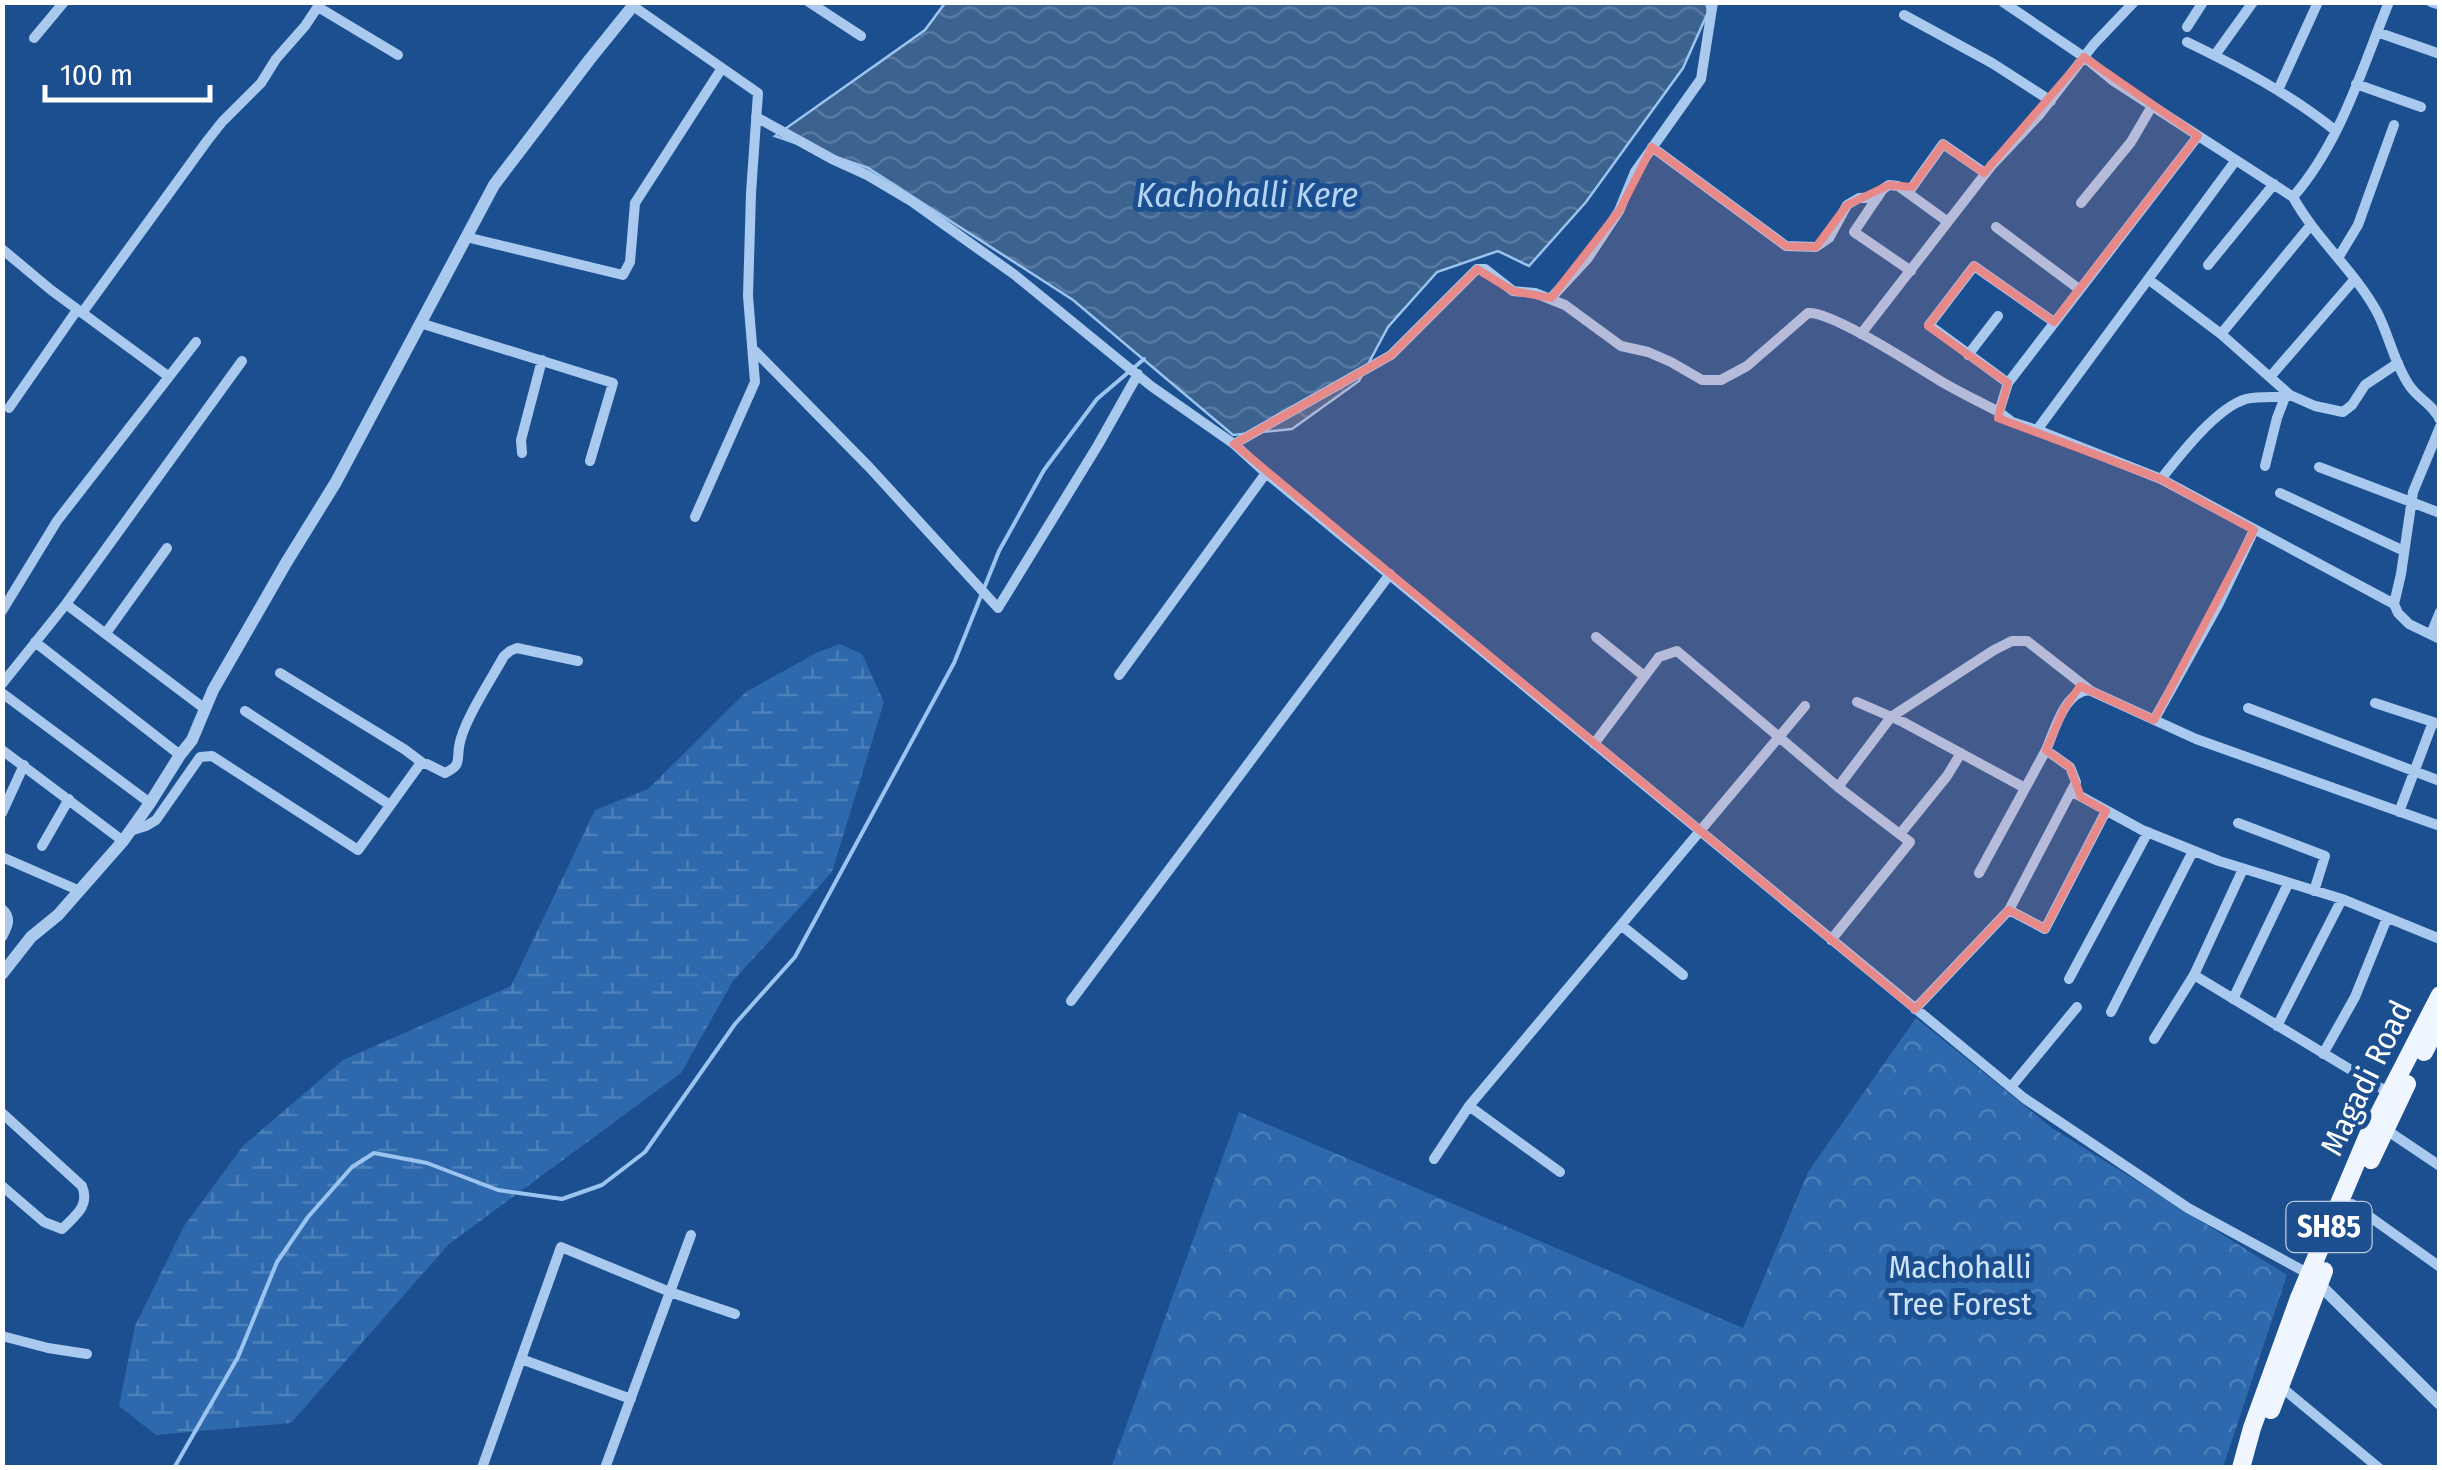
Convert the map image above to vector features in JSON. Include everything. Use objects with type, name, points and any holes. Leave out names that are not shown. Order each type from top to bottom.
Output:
[{"type":"main road","name":"Magadi Road","points":[[2241,1468],[2252,1428],[2368,1135],[2440,994]]},
{"type":"main road","name":"Magadi Road","points":[[2253,1468],[2314,1279],[2440,1021]]},
{"type":"street","points":[[34,38],[64,2]]},
{"type":"street","points":[[809,2],[861,36]]},
{"type":"street","points":[[1551,298],[1588,258],[1619,211],[1635,172],[1700,79],[1713,2]]},
{"type":"street","points":[[2003,2],[2112,80],[2293,197],[2310,226],[2354,280],[2376,312],[2410,386],[2434,408],[2440,423],[2414,492],[2394,604],[2410,624],[2435,637],[2440,612]]},
{"type":"street","points":[[1861,334],[1985,174],[2134,2]]},
{"type":"street","points":[[2187,27],[2203,2]]},
{"type":"street","points":[[2215,55],[2253,2]]},
{"type":"street","points":[[2278,90],[2318,2]]},
{"type":"street","points":[[2293,197],[2312,176],[2336,131],[2389,2]]},
{"type":"street","points":[[2431,2],[2440,6]]},
{"type":"street","points":[[2,974],[31,937],[58,915],[126,836],[192,740],[212,690],[336,482],[494,185],[634,4],[758,93],[748,296],[755,382],[696,517]]},
{"type":"street","points":[[8,408],[207,140],[261,83],[319,5],[398,55]]},
{"type":"street","points":[[1904,15],[1992,63],[2050,101]]},
{"type":"street","points":[[2377,32],[2440,54]]},
{"type":"street","points":[[2187,42],[2278,90],[2336,131]]},
{"type":"street","points":[[466,236],[622,275],[630,262],[635,203],[722,68]]},
{"type":"street","points":[[2356,84],[2421,107]]},
{"type":"street","points":[[2081,204],[2131,142],[2152,106]]},
{"type":"street","points":[[756,118],[912,201],[1015,275],[1126,365],[1234,444],[2011,1087],[2188,1208],[2314,1279],[2440,1404]]},
{"type":"street","points":[[2338,258],[2358,224],[2394,125]]},
{"type":"street","points":[[2000,412],[2008,382],[2198,136]]},
{"type":"street","points":[[1908,193],[1939,141],[1985,174]]},
{"type":"street","points":[[1652,147],[1786,246],[1816,247],[1829,238],[1847,205],[1859,198],[1878,197]]},
{"type":"street","points":[[2038,430],[2236,160]]},
{"type":"street","points":[[2208,265],[2274,184]]},
{"type":"street","points":[[1911,271],[1854,232],[1878,197],[1890,185],[1898,186],[1948,222]]},
{"type":"street","points":[[2222,334],[2310,226]]},
{"type":"street","points":[[1996,227],[2080,289]]},
{"type":"street","points":[[2,248],[168,376]]},
{"type":"street","points":[[2008,382],[1929,325],[1974,266],[2054,322]]},
{"type":"street","points":[[1234,444],[1391,355],[1477,269],[1485,269],[1513,291],[1551,298],[1621,346],[1648,352],[1702,380],[1721,380],[1747,366],[1808,313],[1817,312],[2012,422],[2160,479],[2394,604]]},
{"type":"street","points":[[2148,279],[2222,334],[2288,396]]},
{"type":"street","points":[[2270,377],[2354,280]]},
{"type":"street","points":[[1968,355],[1998,316]]},
{"type":"street","points":[[420,323],[613,383],[590,460]]},
{"type":"street","points":[[2,612],[57,521],[196,342]]},
{"type":"street","points":[[752,348],[870,468],[998,608],[1138,374]]},
{"type":"street","points":[[522,453],[542,360]]},
{"type":"street","points":[[2,684],[66,604],[242,361]]},
{"type":"street","points":[[2160,479],[2204,428],[2245,400],[2288,396],[2343,412],[2365,385],[2398,363]]},
{"type":"street","points":[[2265,466],[2277,418],[2288,396]]},
{"type":"street","points":[[2428,456],[2440,461]]},
{"type":"street","points":[[2318,467],[2440,513]]},
{"type":"street","points":[[1119,675],[1266,472]]},
{"type":"street","points":[[2280,493],[2404,551]]},
{"type":"street","points":[[2154,720],[2218,605],[2254,530]]},
{"type":"street","points":[[106,632],[168,548]]},
{"type":"street","points":[[1071,1002],[1390,574]]},
{"type":"street","points":[[66,604],[205,709]]},
{"type":"street","points":[[1596,636],[1644,676]]},
{"type":"street","points":[[1838,787],[1891,717],[2012,641],[2027,641],[2091,690],[2196,739],[2440,826]]},
{"type":"street","points":[[36,642],[180,755]]},
{"type":"street","points":[[280,673],[424,764],[445,773],[456,766],[468,722],[504,656],[517,648],[578,661]]},
{"type":"street","points":[[1594,744],[1658,656],[1677,652],[1910,842],[1831,940]]},
{"type":"street","points":[[1979,872],[2064,709],[2074,695],[2091,690]]},
{"type":"street","points":[[2,693],[150,803]]},
{"type":"street","points":[[1858,702],[2025,788]]},
{"type":"street","points":[[2375,703],[2436,723],[2399,812]]},
{"type":"street","points":[[1434,1159],[1469,1106],[1805,706]]},
{"type":"street","points":[[2248,708],[2440,781]]},
{"type":"street","points":[[245,711],[390,805]]},
{"type":"street","points":[[2,750],[126,836]]},
{"type":"street","points":[[1915,1009],[2010,910],[2076,782],[2070,767],[2046,750]]},
{"type":"street","points":[[1900,834],[1961,753]]},
{"type":"street","points":[[126,836],[156,820],[200,757],[207,755],[358,850],[420,764],[424,764]]},
{"type":"street","points":[[2,814],[24,765]]},
{"type":"street","points":[[2071,791],[2193,851],[2342,899],[2440,939]]},
{"type":"street","points":[[42,846],[68,798]]},
{"type":"street","points":[[2010,910],[2045,928],[2106,810]]},
{"type":"street","points":[[2238,823],[2325,856],[2314,891]]},
{"type":"street","points":[[2069,979],[2148,832]]},
{"type":"street","points":[[2111,1012],[2193,851]]},
{"type":"street","points":[[2,856],[80,891]]},
{"type":"street","points":[[2154,1039],[2194,975],[2243,869]]},
{"type":"street","points":[[2233,999],[2288,884]]},
{"type":"street","points":[[2277,1026],[2342,899]]},
{"type":"street","points":[[2,908],[8,914],[9,925],[2,937]]},
{"type":"street","points":[[2324,1054],[2355,996],[2387,918]]},
{"type":"street","points":[[1620,925],[1683,975]]},
{"type":"street","points":[[2194,975],[2389,1093]]},
{"type":"street","points":[[2011,1087],[2077,1007]]},
{"type":"street","points":[[1469,1106],[1560,1172]]},
{"type":"street","points":[[2,1113],[82,1186],[86,1196],[83,1208],[62,1229],[44,1222],[2,1186]]},
{"type":"street","points":[[2385,1129],[2440,1166]]},
{"type":"street","points":[[2352,1204],[2440,1267]]},
{"type":"street","points":[[606,1468],[691,1235]]},
{"type":"street","points":[[482,1467],[561,1248],[735,1314]]},
{"type":"street","points":[[2,1336],[87,1354]]},
{"type":"street","points":[[521,1360],[631,1398]]},
{"type":"street","points":[[2280,1386],[2379,1468]]},
{"type":"highlighted area","points":[[2084,57],[2198,136],[2054,322],[1974,266],[1928,326],[2008,383],[1998,418],[2161,479],[2254,530],[2154,720],[2080,686],[2064,709],[2046,750],[2070,767],[2081,797],[2106,811],[2045,929],[2009,910],[1915,1009],[1234,444],[1391,355],[1477,269],[1513,291],[1551,298],[1619,211],[1652,147],[1786,246],[1816,247],[1847,205],[1889,185],[1912,187],[1943,144],[1984,173]]},
{"type":"green space","points":[[840,644],[862,654],[884,702],[832,872],[733,981],[681,1073],[449,1244],[291,1423],[156,1435],[119,1406],[135,1326],[184,1226],[243,1146],[343,1060],[511,986],[595,810],[648,789],[746,692]]},
{"type":"green space","name":"Machohalli Tree Forest","points":[[1916,1018],[2052,1128],[2287,1275],[2223,1467],[1111,1468],[1239,1112],[1743,1328],[1808,1172]]},
{"type":"water","name":"Kachohalli Kere","points":[[1706,2],[1708,12],[1683,68],[1586,202],[1529,266],[1498,251],[1437,272],[1388,327],[1359,381],[1292,429],[1233,435],[1073,300],[868,168],[775,136],[925,30],[945,3]]},
{"type":"waterway","points":[[174,1468],[238,1357],[277,1262],[308,1217],[352,1167],[374,1153],[427,1163],[498,1190],[562,1199],[602,1185],[645,1152],[735,1024],[795,957],[954,663],[999,551],[1044,470],[1097,399],[1144,359]]}]
